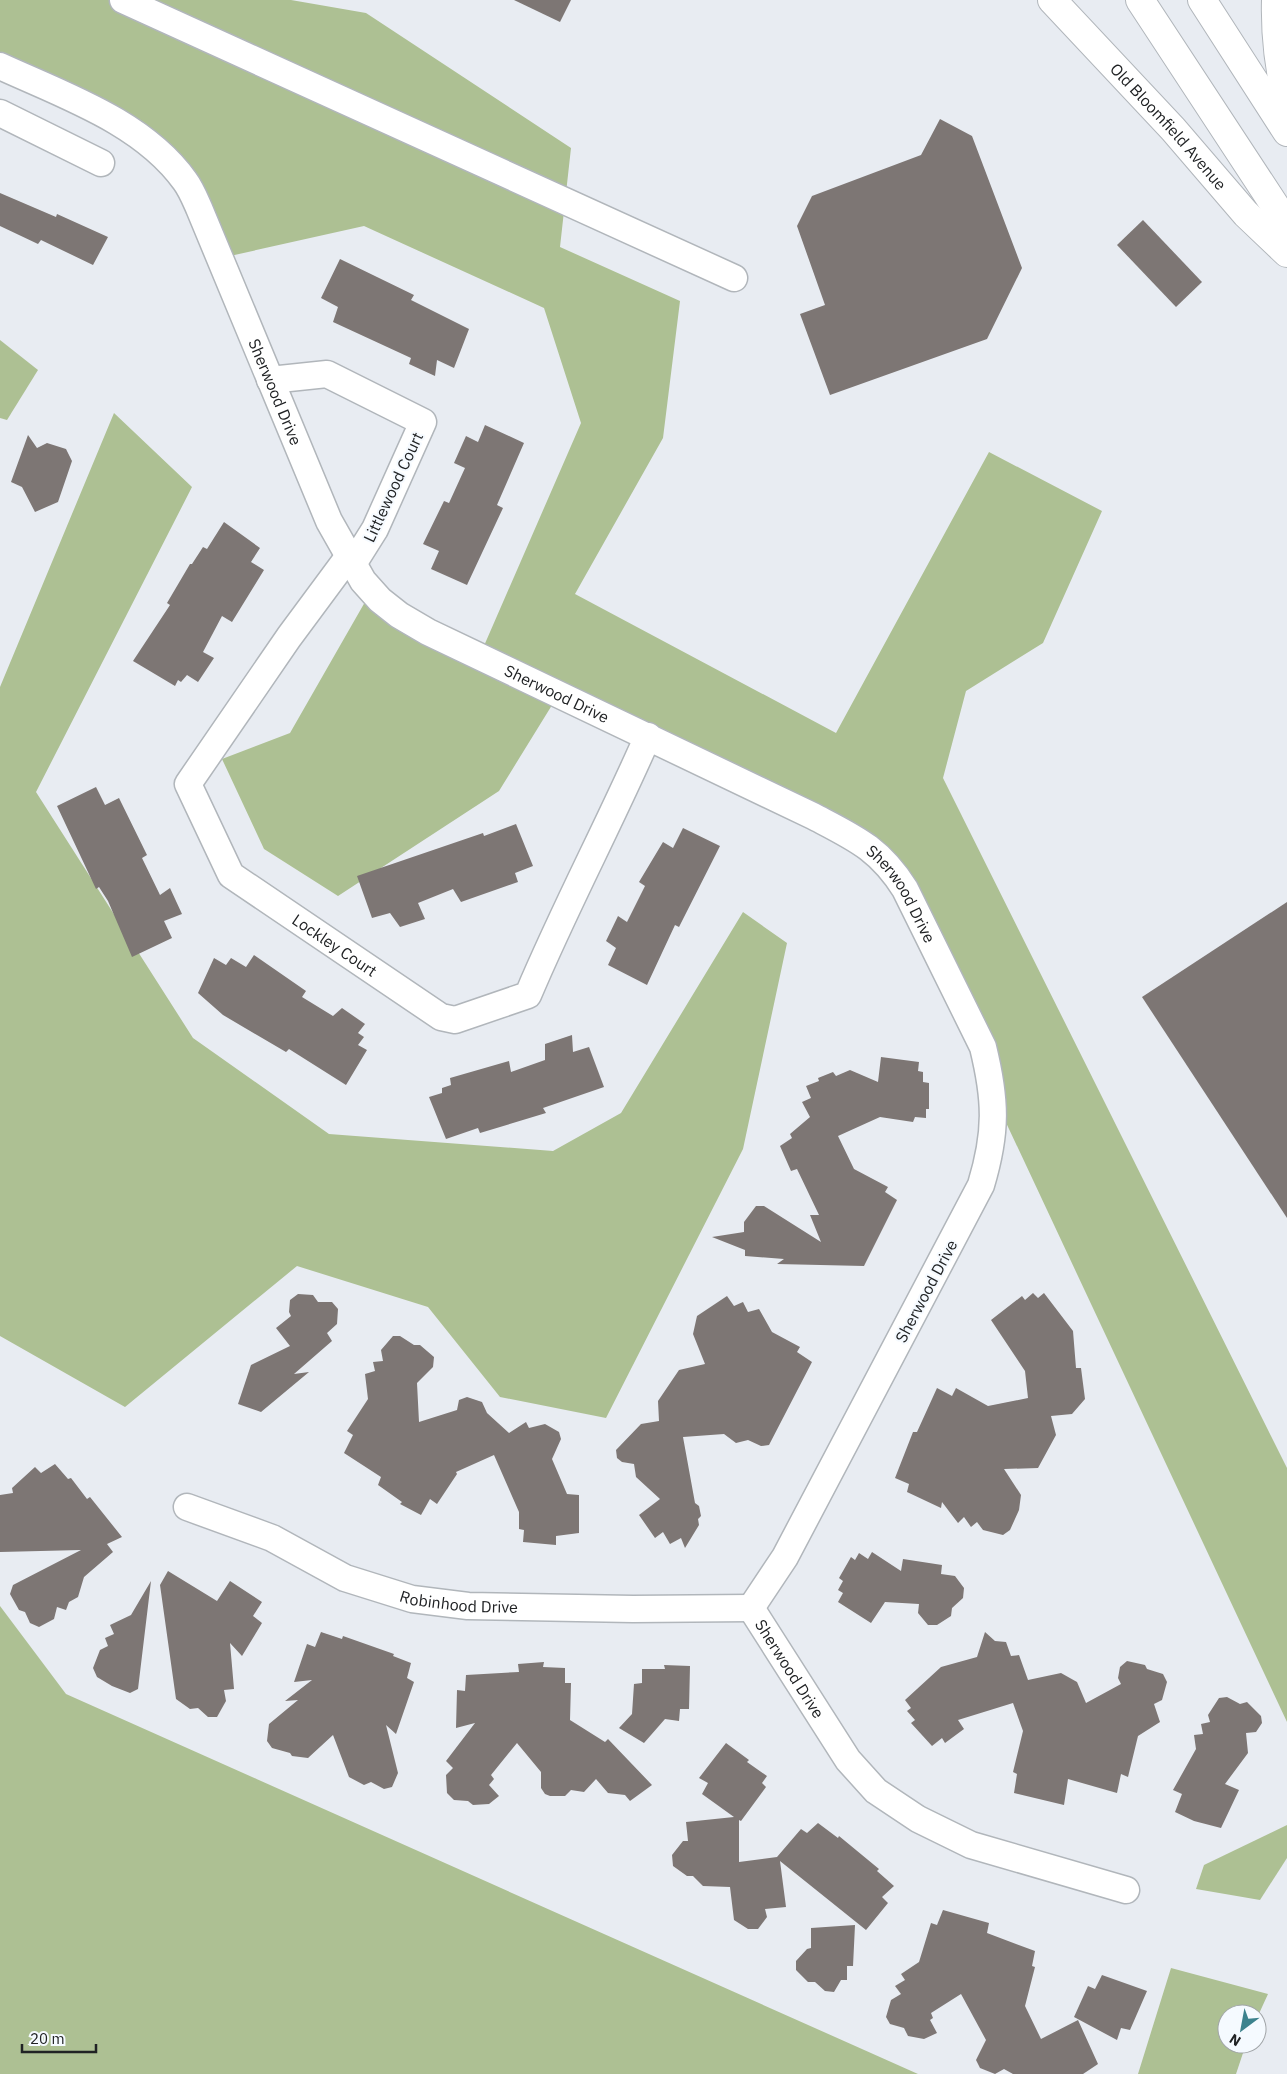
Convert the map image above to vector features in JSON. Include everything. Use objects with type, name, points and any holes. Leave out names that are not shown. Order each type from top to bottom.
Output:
[{"type":"main road","name":"Old Bloomfield Avenue","points":[[1052,0],[1173,129],[1246,214],[1287,253]]},
{"type":"main road","points":[[1140,0],[1287,224]]},
{"type":"main road","points":[[1202,0],[1287,132]]},
{"type":"main road","points":[[1276,0],[1281,76],[1287,101]]},
{"type":"street","points":[[124,0],[734,278]]},
{"type":"street","name":"Sherwood Drive","points":[[0,66],[109,116],[137,135],[185,181],[199,208],[329,521],[369,587],[399,615],[428,632],[648,736],[813,816],[860,841],[877,853],[892,869],[905,889],[982,1047],[993,1100],[994,1126],[991,1153],[981,1185],[790,1548],[751,1608],[848,1760],[876,1791],[918,1819],[971,1845],[1126,1890]]},
{"type":"street","points":[[28,126],[45,87]]},
{"type":"street","points":[[0,113],[101,164]]},
{"type":"street","name":"Littlewood Court","points":[[270,380],[327,374],[423,422],[376,529],[351,560]]},
{"type":"street","name":"Lockley Court","points":[[351,560],[289,637],[188,784],[231,875],[441,1017],[455,1020],[528,995],[549,944],[617,807],[648,736]]},
{"type":"street","name":"Robinhood Drive","points":[[187,1507],[272,1538],[345,1578],[412,1599],[468,1606],[633,1609],[751,1608]]},
{"type":"green space","points":[[0,0],[291,0],[366,13],[571,148],[560,247],[680,301],[663,438],[575,594],[836,733],[989,452],[1102,511],[1043,643],[966,691],[943,778],[1287,1468],[1287,1722],[882,858],[557,697],[499,791],[338,896],[264,849],[222,759],[290,733],[369,595],[480,655],[581,423],[544,308],[364,226],[221,258],[155,148],[0,72]]},
{"type":"green space","points":[[0,340],[38,370],[7,420],[0,418]]},
{"type":"green space","points":[[114,413],[192,487],[36,792],[193,1038],[329,1134],[553,1151],[621,1113],[743,912],[787,943],[743,1149],[606,1418],[500,1397],[428,1307],[297,1266],[125,1407],[0,1336],[0,687]]},
{"type":"green space","points":[[0,1606],[66,1694],[918,2074],[0,2074]]},
{"type":"green space","points":[[1287,1825],[1287,1858],[1260,1900],[1196,1889],[1204,1865]]},
{"type":"green space","points":[[1171,1968],[1268,1994],[1263,2004],[1217,2004],[1217,2054],[1243,2054],[1236,2074],[1138,2074]]},
{"type":"building","points":[[514,0],[571,0],[560,22]]},
{"type":"building","points":[[940,119],[972,136],[1022,268],[987,339],[830,395],[800,314],[825,305],[797,226],[812,196],[921,155]]},
{"type":"building","points":[[0,193],[56,217],[57,214],[108,237],[93,265],[41,240],[38,244],[0,226]]},
{"type":"building","points":[[1143,220],[1202,282],[1176,307],[1117,245]]},
{"type":"building","points":[[340,259],[414,295],[411,300],[469,329],[454,368],[437,360],[435,376],[409,364],[411,358],[333,322],[338,307],[321,298]]},
{"type":"building","points":[[485,425],[524,443],[497,505],[503,508],[467,585],[431,569],[439,551],[423,544],[444,501],[449,503],[465,468],[454,463],[466,436],[478,442]]},
{"type":"building","points":[[28,435],[37,448],[47,443],[66,449],[72,461],[58,502],[35,512],[22,487],[11,482]]},
{"type":"building","points":[[224,522],[260,548],[251,562],[264,570],[232,622],[222,616],[203,652],[214,658],[198,682],[187,675],[181,682],[178,680],[175,686],[133,661],[170,605],[167,603],[190,564],[192,564],[203,547],[207,549]]},
{"type":"building","points":[[96,787],[105,805],[119,798],[147,855],[142,858],[160,895],[170,888],[182,914],[164,921],[172,938],[132,957],[108,901],[99,887],[96,889],[57,806]]},
{"type":"building","points":[[516,824],[533,866],[515,873],[518,882],[461,902],[453,889],[418,903],[425,919],[400,927],[390,913],[372,918],[357,876],[483,833],[484,836]]},
{"type":"building","points":[[683,828],[720,846],[679,927],[675,925],[647,985],[608,965],[616,948],[606,941],[618,916],[627,922],[645,886],[639,882],[663,842],[673,848]]},
{"type":"building","points":[[1287,902],[1287,1218],[1142,997]]},
{"type":"building","points":[[254,955],[306,991],[302,997],[333,1016],[342,1008],[365,1024],[358,1033],[364,1037],[358,1045],[367,1050],[346,1085],[289,1049],[286,1052],[223,1015],[198,993],[214,958],[226,965],[231,958],[246,967]]},
{"type":"building","points":[[572,1035],[573,1052],[589,1047],[604,1087],[543,1108],[546,1113],[480,1133],[478,1128],[446,1139],[429,1097],[442,1093],[442,1088],[451,1085],[450,1078],[509,1061],[511,1072],[545,1060],[545,1044]]},
{"type":"building","points":[[881,1057],[919,1062],[918,1071],[923,1072],[923,1082],[929,1083],[929,1109],[926,1109],[926,1118],[915,1117],[913,1122],[880,1117],[838,1136],[854,1169],[888,1187],[885,1192],[897,1200],[864,1266],[777,1264],[784,1259],[745,1256],[745,1250],[712,1237],[744,1232],[744,1222],[756,1206],[764,1206],[821,1242],[810,1215],[819,1215],[797,1169],[791,1171],[780,1146],[792,1138],[790,1134],[810,1117],[802,1102],[811,1098],[806,1086],[819,1081],[818,1078],[833,1072],[836,1076],[850,1070],[878,1082]]},
{"type":"building","points":[[1033,1293],[1038,1298],[1044,1293],[1073,1331],[1076,1368],[1081,1368],[1085,1399],[1072,1414],[1051,1416],[1056,1435],[1038,1468],[1004,1469],[1021,1495],[1019,1510],[1010,1530],[1003,1535],[983,1530],[977,1522],[971,1527],[964,1517],[958,1523],[942,1502],[941,1508],[907,1492],[909,1484],[895,1478],[913,1432],[917,1432],[937,1388],[952,1396],[956,1388],[988,1406],[1028,1398],[1025,1371],[991,1320],[1022,1296],[1025,1300]]},
{"type":"building","points":[[298,1294],[313,1295],[318,1302],[332,1302],[338,1309],[337,1324],[327,1333],[332,1341],[294,1374],[309,1372],[261,1412],[238,1404],[251,1365],[290,1346],[276,1328],[291,1316],[289,1312],[290,1300]]},
{"type":"building","points":[[727,1296],[734,1306],[743,1302],[748,1312],[759,1309],[772,1332],[800,1347],[797,1352],[812,1362],[769,1445],[761,1446],[748,1440],[736,1443],[724,1434],[683,1437],[695,1503],[699,1506],[701,1516],[698,1519],[699,1525],[685,1548],[681,1538],[670,1544],[663,1532],[655,1538],[639,1515],[660,1499],[636,1477],[634,1464],[622,1462],[617,1458],[616,1450],[641,1424],[659,1421],[658,1401],[679,1370],[705,1364],[693,1334],[697,1316]]},
{"type":"building","points":[[393,1336],[400,1336],[414,1345],[420,1345],[434,1357],[433,1367],[417,1383],[419,1422],[457,1410],[459,1400],[467,1397],[482,1402],[487,1413],[509,1433],[526,1422],[529,1428],[545,1424],[559,1432],[561,1439],[552,1459],[567,1494],[579,1495],[579,1533],[556,1536],[556,1545],[523,1542],[524,1530],[519,1529],[519,1512],[494,1455],[456,1472],[457,1474],[437,1504],[430,1499],[421,1515],[400,1504],[402,1502],[378,1485],[381,1477],[344,1453],[353,1435],[347,1431],[368,1399],[365,1374],[375,1371],[373,1362],[383,1361],[381,1350]]},
{"type":"building","points":[[55,1464],[68,1479],[71,1478],[87,1499],[90,1497],[122,1537],[107,1544],[113,1552],[84,1577],[78,1597],[69,1602],[66,1610],[57,1607],[54,1619],[39,1627],[30,1623],[25,1612],[19,1610],[10,1594],[13,1585],[81,1550],[0,1552],[0,1495],[13,1493],[12,1488],[35,1467],[41,1473]]},
{"type":"building","points":[[872,1552],[901,1571],[903,1559],[942,1565],[941,1574],[955,1576],[964,1588],[963,1598],[952,1608],[951,1616],[937,1625],[928,1625],[918,1613],[919,1604],[885,1602],[871,1623],[838,1602],[843,1593],[838,1590],[843,1581],[839,1578],[851,1557],[855,1560],[859,1553],[868,1559]]},
{"type":"building","points":[[168,1571],[217,1601],[230,1581],[262,1602],[253,1616],[262,1623],[242,1656],[230,1643],[234,1689],[224,1690],[226,1701],[217,1717],[208,1717],[198,1708],[190,1709],[176,1699],[160,1585]]},
{"type":"building","points":[[151,1581],[138,1689],[130,1693],[112,1686],[97,1677],[93,1668],[100,1650],[108,1646],[105,1638],[114,1634],[110,1625],[131,1615]]},
{"type":"building","points":[[321,1632],[342,1639],[343,1636],[394,1654],[393,1656],[411,1663],[407,1678],[414,1682],[396,1734],[386,1725],[398,1773],[392,1787],[384,1789],[371,1782],[364,1785],[349,1777],[333,1735],[308,1758],[292,1756],[290,1753],[272,1748],[267,1741],[269,1724],[298,1700],[285,1701],[312,1680],[294,1682],[307,1644],[315,1647]]},
{"type":"building","points":[[985,1632],[995,1641],[1006,1642],[1011,1656],[1019,1655],[1028,1680],[1061,1673],[1077,1682],[1086,1703],[1121,1684],[1118,1678],[1120,1667],[1127,1661],[1145,1665],[1147,1669],[1163,1674],[1167,1682],[1162,1700],[1154,1704],[1160,1722],[1138,1736],[1128,1777],[1121,1774],[1117,1793],[1068,1779],[1064,1805],[1014,1793],[1017,1774],[1013,1772],[1023,1731],[1013,1703],[958,1720],[964,1729],[945,1743],[942,1738],[932,1746],[911,1723],[915,1720],[907,1711],[911,1708],[905,1700],[941,1667],[977,1657]]},
{"type":"building","points":[[544,1662],[543,1667],[565,1668],[565,1683],[571,1683],[570,1720],[605,1742],[608,1739],[652,1785],[630,1801],[625,1795],[608,1793],[596,1779],[584,1792],[571,1790],[565,1796],[550,1796],[545,1794],[541,1788],[541,1772],[517,1743],[491,1775],[494,1779],[489,1785],[499,1796],[489,1804],[473,1805],[468,1801],[454,1800],[447,1793],[446,1775],[453,1768],[446,1761],[475,1723],[456,1728],[457,1690],[465,1691],[466,1675],[519,1672],[518,1664]]},
{"type":"building","points":[[664,1665],[690,1666],[689,1709],[680,1709],[679,1721],[665,1719],[644,1743],[619,1728],[632,1714],[634,1684],[642,1683],[642,1669],[665,1669]]},
{"type":"building","points":[[1227,1697],[1240,1704],[1247,1702],[1261,1716],[1262,1723],[1256,1732],[1246,1733],[1248,1753],[1225,1784],[1239,1790],[1221,1828],[1194,1821],[1175,1812],[1182,1794],[1173,1790],[1196,1749],[1194,1735],[1203,1734],[1201,1724],[1210,1722],[1208,1715],[1219,1698]]},
{"type":"building","points":[[726,1743],[749,1760],[747,1762],[767,1776],[762,1783],[766,1787],[741,1821],[739,1820],[739,1862],[777,1857],[801,1829],[807,1833],[818,1823],[838,1838],[839,1836],[879,1869],[877,1871],[894,1886],[882,1897],[888,1903],[866,1930],[780,1861],[786,1907],[765,1909],[767,1917],[758,1929],[748,1929],[734,1920],[730,1887],[703,1886],[693,1876],[687,1876],[673,1866],[672,1855],[683,1841],[688,1841],[686,1822],[734,1817],[702,1794],[708,1783],[699,1778]]},
{"type":"building","points":[[943,1910],[989,1923],[987,1933],[1035,1951],[1032,1966],[1035,1967],[1025,2006],[1041,2039],[1078,2020],[1098,2064],[1083,2074],[1013,2074],[1004,2069],[995,2074],[980,2068],[976,2060],[986,2040],[961,1994],[931,2013],[933,2018],[930,2020],[937,2033],[924,2039],[908,2036],[904,2028],[890,2024],[886,2017],[891,2000],[901,1994],[895,1986],[905,1980],[901,1974],[919,1962],[931,1923],[937,1925]]},
{"type":"building","points":[[855,1925],[853,1966],[847,1966],[847,1980],[841,1980],[834,1992],[825,1991],[815,1982],[808,1982],[796,1970],[796,1961],[807,1949],[811,1948],[811,1928]]},
{"type":"building","points":[[1102,1975],[1147,1991],[1130,2030],[1121,2028],[1117,2040],[1074,2017],[1088,1986],[1095,1989]]}]
